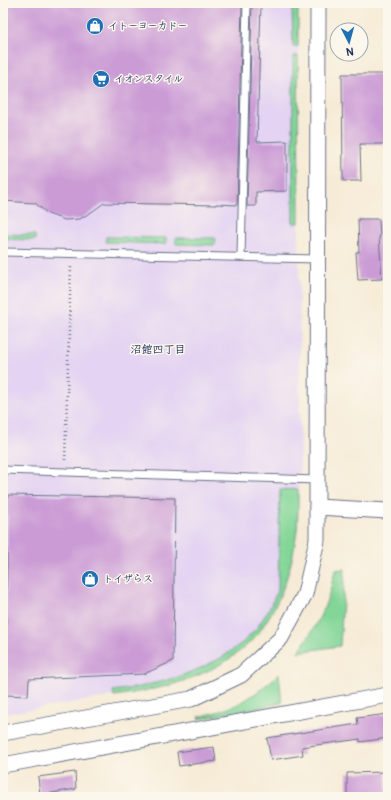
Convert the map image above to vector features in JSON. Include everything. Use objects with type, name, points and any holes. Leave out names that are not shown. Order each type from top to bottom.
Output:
[{"type":"street","points":[[3,733],[191,699],[241,675],[282,638],[305,594],[317,540],[318,3]]},
{"type":"street","points":[[317,507],[388,511]]},
{"type":"street","points":[[3,765],[388,695]]},
{"type":"lane","points":[[241,257],[246,3]]},
{"type":"lane","points":[[3,252],[318,259]]},
{"type":"lane","points":[[3,470],[317,480]]},
{"type":"path","points":[[64,472],[71,253]]},
{"type":"shaded area","points":[[3,3],[298,3],[300,462],[297,529],[288,575],[271,614],[256,635],[235,655],[213,668],[173,684],[144,691],[3,714]]},
{"type":"green space","points":[[292,3],[298,3],[298,46],[293,47]]},
{"type":"green space","points":[[293,56],[298,56],[299,223],[293,223]]},
{"type":"green space","points":[[3,234],[35,235],[35,240],[3,239]]},
{"type":"green space","points":[[106,237],[166,238],[166,244],[106,242]]},
{"type":"green space","points":[[176,238],[215,238],[215,245],[176,244]]},
{"type":"green space","points":[[298,489],[297,529],[290,567],[276,604],[257,635],[242,649],[218,666],[200,674],[162,687],[114,696],[113,691],[160,682],[201,668],[223,657],[242,643],[257,628],[269,609],[278,590],[280,490]]},
{"type":"green space","points":[[345,569],[340,646],[298,652],[321,615],[330,591],[335,570]]},
{"type":"green space","points":[[279,674],[282,703],[200,719],[199,717],[238,704],[260,690]]},
{"type":"building","points":[[3,3],[242,3],[237,205],[104,203],[80,219],[65,220],[48,214],[35,203],[3,201]]},
{"type":"building","points":[[252,3],[261,3],[257,142],[287,141],[287,191],[256,192],[256,206],[247,206]]},
{"type":"building","points":[[342,74],[388,74],[388,144],[360,144],[361,181],[343,181]]},
{"type":"building","points":[[358,219],[379,219],[382,279],[358,280],[356,252],[359,252]]},
{"type":"building","name":"トイザらス","points":[[8,495],[175,498],[173,661],[144,674],[29,679],[28,696],[5,695]]},
{"type":"building","points":[[388,714],[388,738],[360,742],[360,739],[302,747],[303,755],[271,760],[267,738],[358,724],[357,718]]},
{"type":"building","points":[[214,747],[216,761],[179,766],[177,752]]},
{"type":"building","points":[[75,772],[76,789],[40,795],[38,777]]},
{"type":"building","points":[[386,772],[387,797],[347,797],[347,773]]},
{"type":"place","name":"イトーヨーカドー","points":[[95,26]]},
{"type":"place","name":"イオンスタイル","points":[[101,79]]},
{"type":"place","name":"トイザらス","points":[[90,579]]},
{"type":"district","name":"沼館四丁目","points":[[158,349]]}]
